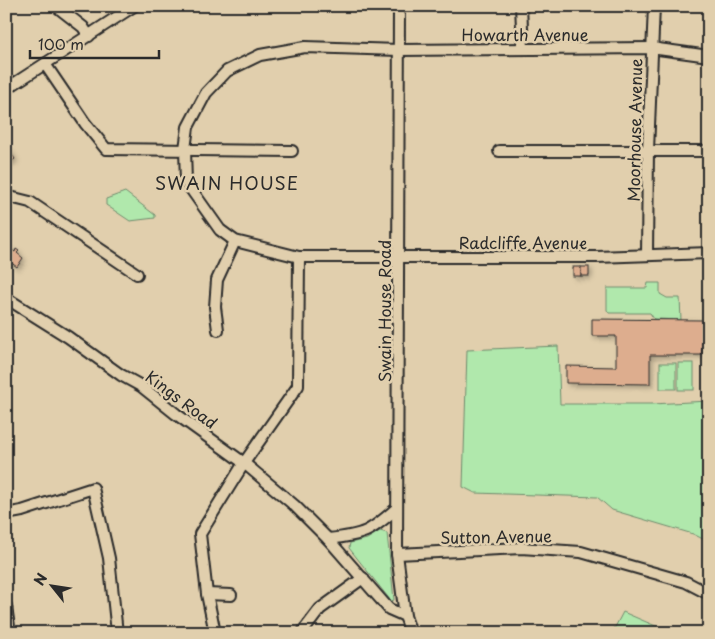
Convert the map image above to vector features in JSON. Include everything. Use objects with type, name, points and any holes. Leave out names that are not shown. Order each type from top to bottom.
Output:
[{"type":"street","points":[[56,6],[83,27],[89,36]]},
{"type":"street","points":[[6,89],[134,6]]},
{"type":"street","name":"Swain House Road","points":[[399,6],[397,554],[405,616]]},
{"type":"street","points":[[521,6],[523,49]]},
{"type":"street","name":"Moorhouse Avenue","points":[[647,255],[648,150],[654,6]]},
{"type":"street","name":"Howarth Avenue","points":[[235,240],[220,230],[186,182],[184,149],[188,127],[206,93],[227,72],[260,55],[305,46],[398,50],[651,48],[709,56]]},
{"type":"street","points":[[45,64],[85,123],[106,149],[292,151]]},
{"type":"street","points":[[499,151],[709,150]]},
{"type":"street","points":[[6,196],[30,202],[137,274]]},
{"type":"street","points":[[218,330],[215,307],[217,280],[235,240]]},
{"type":"street","name":"Radcliffe Avenue","points":[[235,240],[299,257],[709,253]]},
{"type":"street","points":[[215,633],[207,594],[200,534],[244,463],[298,386],[299,257]]},
{"type":"street","name":"Kings Road","points":[[6,298],[68,337],[121,375],[141,386],[244,463],[294,505],[328,539],[389,609],[405,616]]},
{"type":"street","points":[[6,514],[22,511],[93,488],[108,558],[117,633]]},
{"type":"street","points":[[328,539],[356,536],[374,528],[398,508]]},
{"type":"street","name":"Sutton Avenue","points":[[397,554],[521,548],[581,552],[686,582],[709,594]]},
{"type":"street","points":[[304,633],[304,630],[320,609],[363,578]]},
{"type":"street","points":[[207,594],[231,595]]},
{"type":"street","points":[[6,606],[10,633]]},
{"type":"street","points":[[405,616],[411,633]]},
{"type":"green space","points":[[125,192],[155,215],[155,218],[130,221],[106,205],[106,199]]},
{"type":"green space","points":[[648,283],[660,283],[660,294],[667,298],[680,298],[681,320],[654,319],[650,313],[609,313],[607,310],[607,288],[647,288]]},
{"type":"green space","points":[[558,346],[560,404],[652,404],[709,401],[709,542],[693,534],[612,510],[597,497],[475,493],[463,487],[467,350]]},
{"type":"green space","points":[[660,363],[676,363],[676,389],[660,389]]},
{"type":"green space","points":[[678,363],[694,363],[694,390],[678,390]]},
{"type":"green space","points":[[380,531],[387,533],[394,600],[391,601],[349,548],[350,543],[367,539]]},
{"type":"green space","points":[[623,612],[672,633],[612,633]]},
{"type":"building","points":[[6,146],[15,159],[6,165]]},
{"type":"building","points":[[6,246],[15,252],[16,249],[19,251],[17,253],[23,258],[17,267],[6,259]]},
{"type":"building","points":[[573,267],[581,267],[581,276],[573,276]]},
{"type":"building","points":[[581,267],[589,267],[589,276],[581,276]]},
{"type":"building","points":[[592,319],[703,320],[702,355],[650,355],[650,384],[566,383],[566,366],[616,367],[616,336],[592,336]]},
{"type":"district","name":"SWAIN HOUSE","points":[[227,182]]}]
